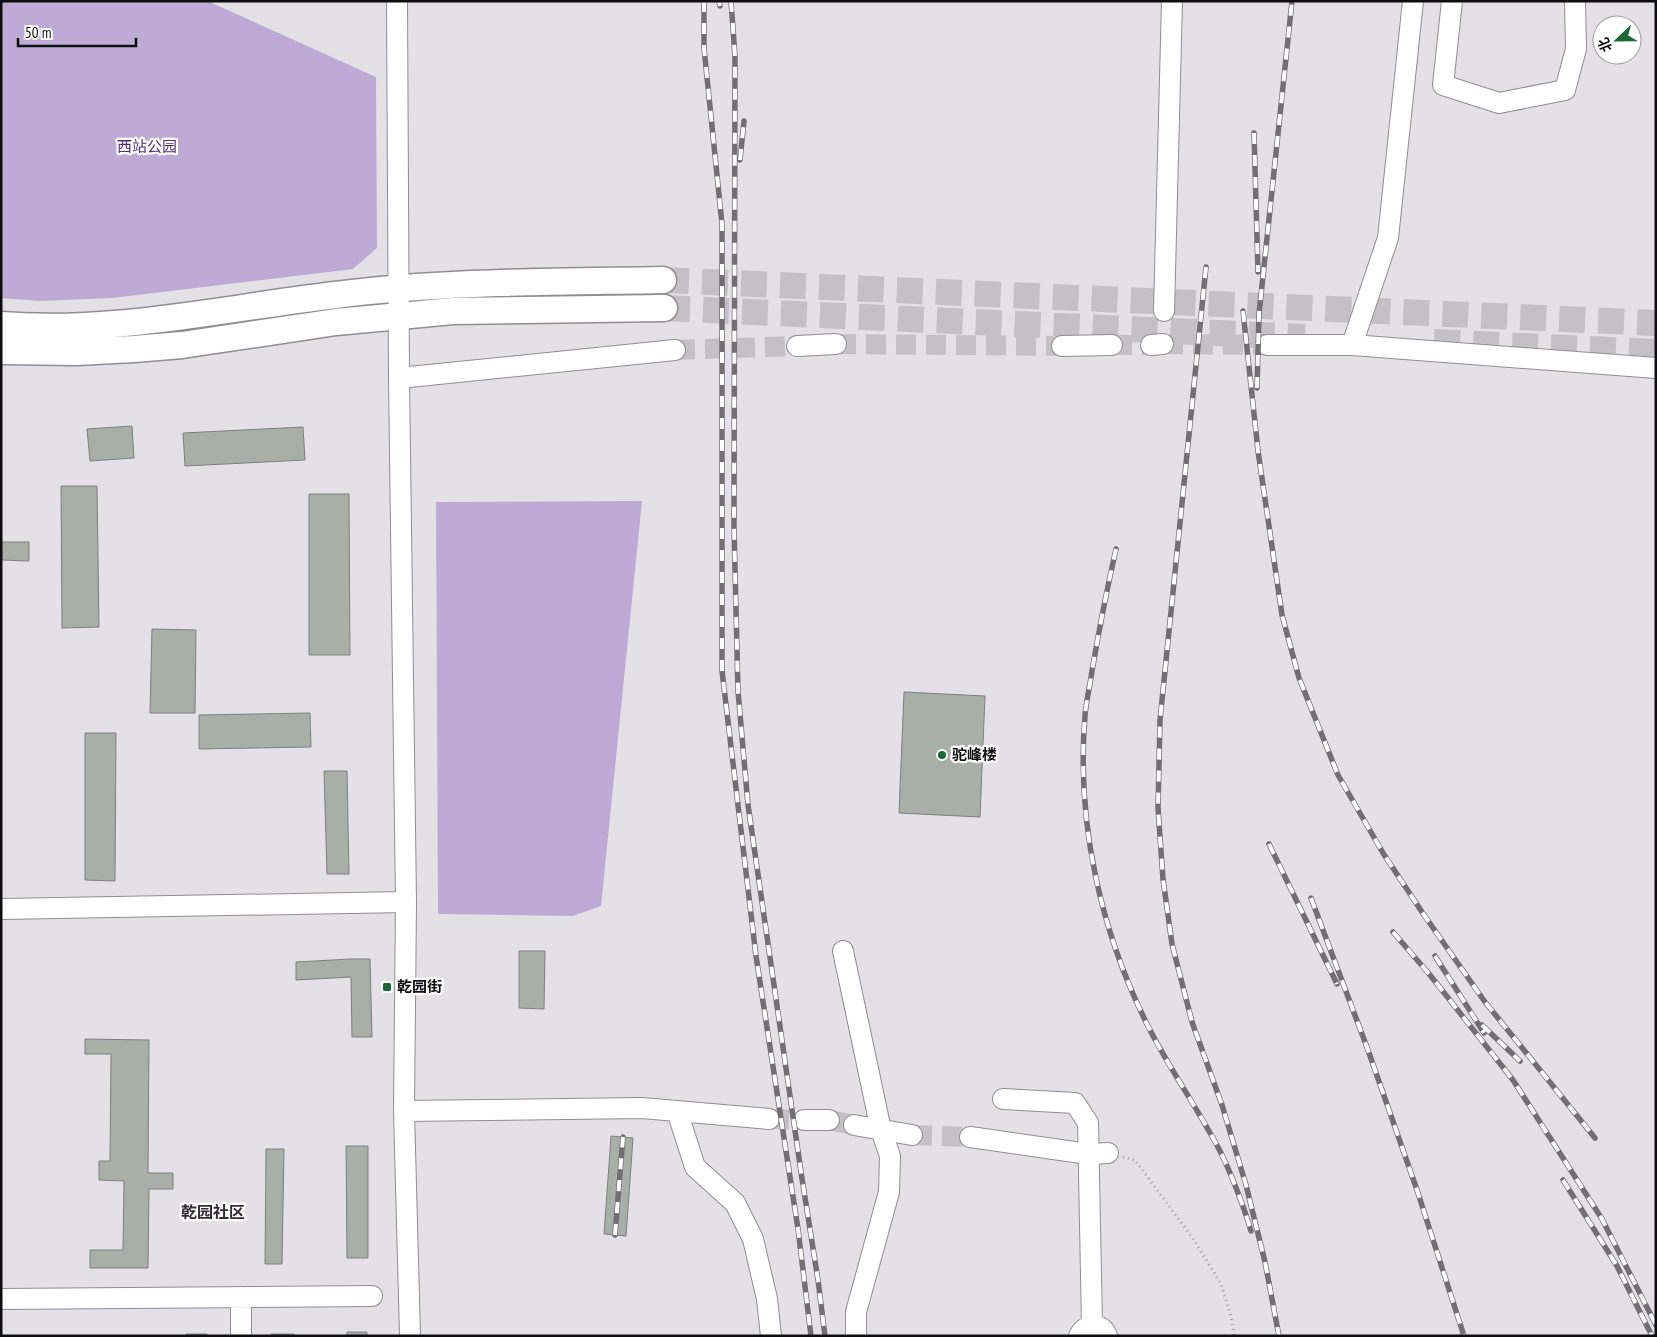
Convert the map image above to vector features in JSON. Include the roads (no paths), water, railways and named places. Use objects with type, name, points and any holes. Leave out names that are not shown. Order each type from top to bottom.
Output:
[{"type":"main road","points":[[1,325],[76,326],[131,322],[337,294],[452,283],[663,280]]},
{"type":"main road","points":[[1,351],[77,352],[182,345],[336,322],[453,311],[664,308]]},
{"type":"street","points":[[397,1],[398,288],[406,902],[404,1111],[410,1336]]},
{"type":"street","points":[[1164,311],[1172,1]]},
{"type":"street","points":[[1352,345],[1388,238],[1413,1]]},
{"type":"street","points":[[1452,1],[1443,85],[1499,103],[1565,90],[1576,48],[1575,1]]},
{"type":"street","points":[[797,346],[836,344]]},
{"type":"street","points":[[1268,345],[1352,345],[1656,368]]},
{"type":"street","points":[[1062,346],[1112,346]]},
{"type":"street","points":[[399,378],[675,350]]},
{"type":"street","points":[[1,909],[406,902]]},
{"type":"street","points":[[843,951],[882,1130],[890,1156],[889,1192],[856,1312],[856,1336]]},
{"type":"street","points":[[1003,1098],[1075,1103],[1088,1123],[1098,1153],[1093,1332]]},
{"type":"street","points":[[404,1111],[642,1108],[768,1119]]},
{"type":"street","points":[[677,1111],[695,1167],[734,1203],[753,1239],[767,1299],[771,1336]]},
{"type":"street","points":[[804,1120],[829,1120]]},
{"type":"street","points":[[854,1124],[912,1135]]},
{"type":"street","points":[[970,1136],[1098,1153]]},
{"type":"street","points":[[1,1299],[372,1296]]},
{"type":"street","points":[[241,1297],[241,1336]]},
{"type":"tunnel","points":[[663,280],[1656,323]]},
{"type":"tunnel","points":[[664,308],[1305,337]]},
{"type":"tunnel","points":[[1434,342],[1656,352]]},
{"type":"tunnel","points":[[836,344],[1062,346]]},
{"type":"tunnel","points":[[1163,344],[1267,345]]},
{"type":"tunnel","points":[[1112,345],[1151,345]]},
{"type":"tunnel","points":[[675,350],[797,346]]},
{"type":"tunnel","points":[[769,1119],[804,1120]]},
{"type":"tunnel","points":[[829,1120],[854,1125]]},
{"type":"tunnel","points":[[912,1135],[970,1137]]},
{"type":"railway","points":[[704,1],[704,48],[722,224],[722,671],[756,956],[798,1229],[811,1336]]},
{"type":"railway","points":[[719,1],[720,6]]},
{"type":"railway","points":[[731,1],[735,56],[734,527],[738,691],[748,805],[825,1336]]},
{"type":"railway","points":[[1257,388],[1259,314],[1292,1]]},
{"type":"railway","points":[[740,160],[744,121]]},
{"type":"railway","points":[[1254,133],[1258,272]]},
{"type":"railway","points":[[1206,267],[1160,720],[1158,808],[1163,879],[1172,944],[1192,1022],[1222,1105],[1246,1185],[1265,1262],[1279,1336]]},
{"type":"railway","points":[[1243,311],[1258,451],[1282,615],[1299,678],[1338,775],[1383,853],[1485,1002],[1595,1138]]},
{"type":"railway","points":[[1116,549],[1097,640],[1085,716],[1083,756],[1084,797],[1096,877],[1118,955],[1133,993],[1158,1045],[1220,1151],[1237,1190],[1251,1231]]},
{"type":"railway","points":[[1269,844],[1337,984]]},
{"type":"railway","points":[[1311,898],[1368,1050],[1417,1190],[1464,1336]]},
{"type":"railway","points":[[1393,932],[1430,975],[1513,1080],[1602,1219],[1656,1325]]},
{"type":"railway","points":[[1435,956],[1484,1033]]},
{"type":"railway","points":[[1482,1025],[1520,1061]]},
{"type":"railway","points":[[615,1235],[623,1137]]},
{"type":"railway","points":[[1563,1180],[1617,1266],[1652,1336]]},
{"type":"place","name":"驼峰楼","points":[[942,755]]},
{"type":"place","name":"乾园街","points":[[387,987]]},
{"type":"district","name":"乾园社区","points":[[213,1212]]},
{"type":"park label","name":"西站公园","points":[[147,147]]}]
